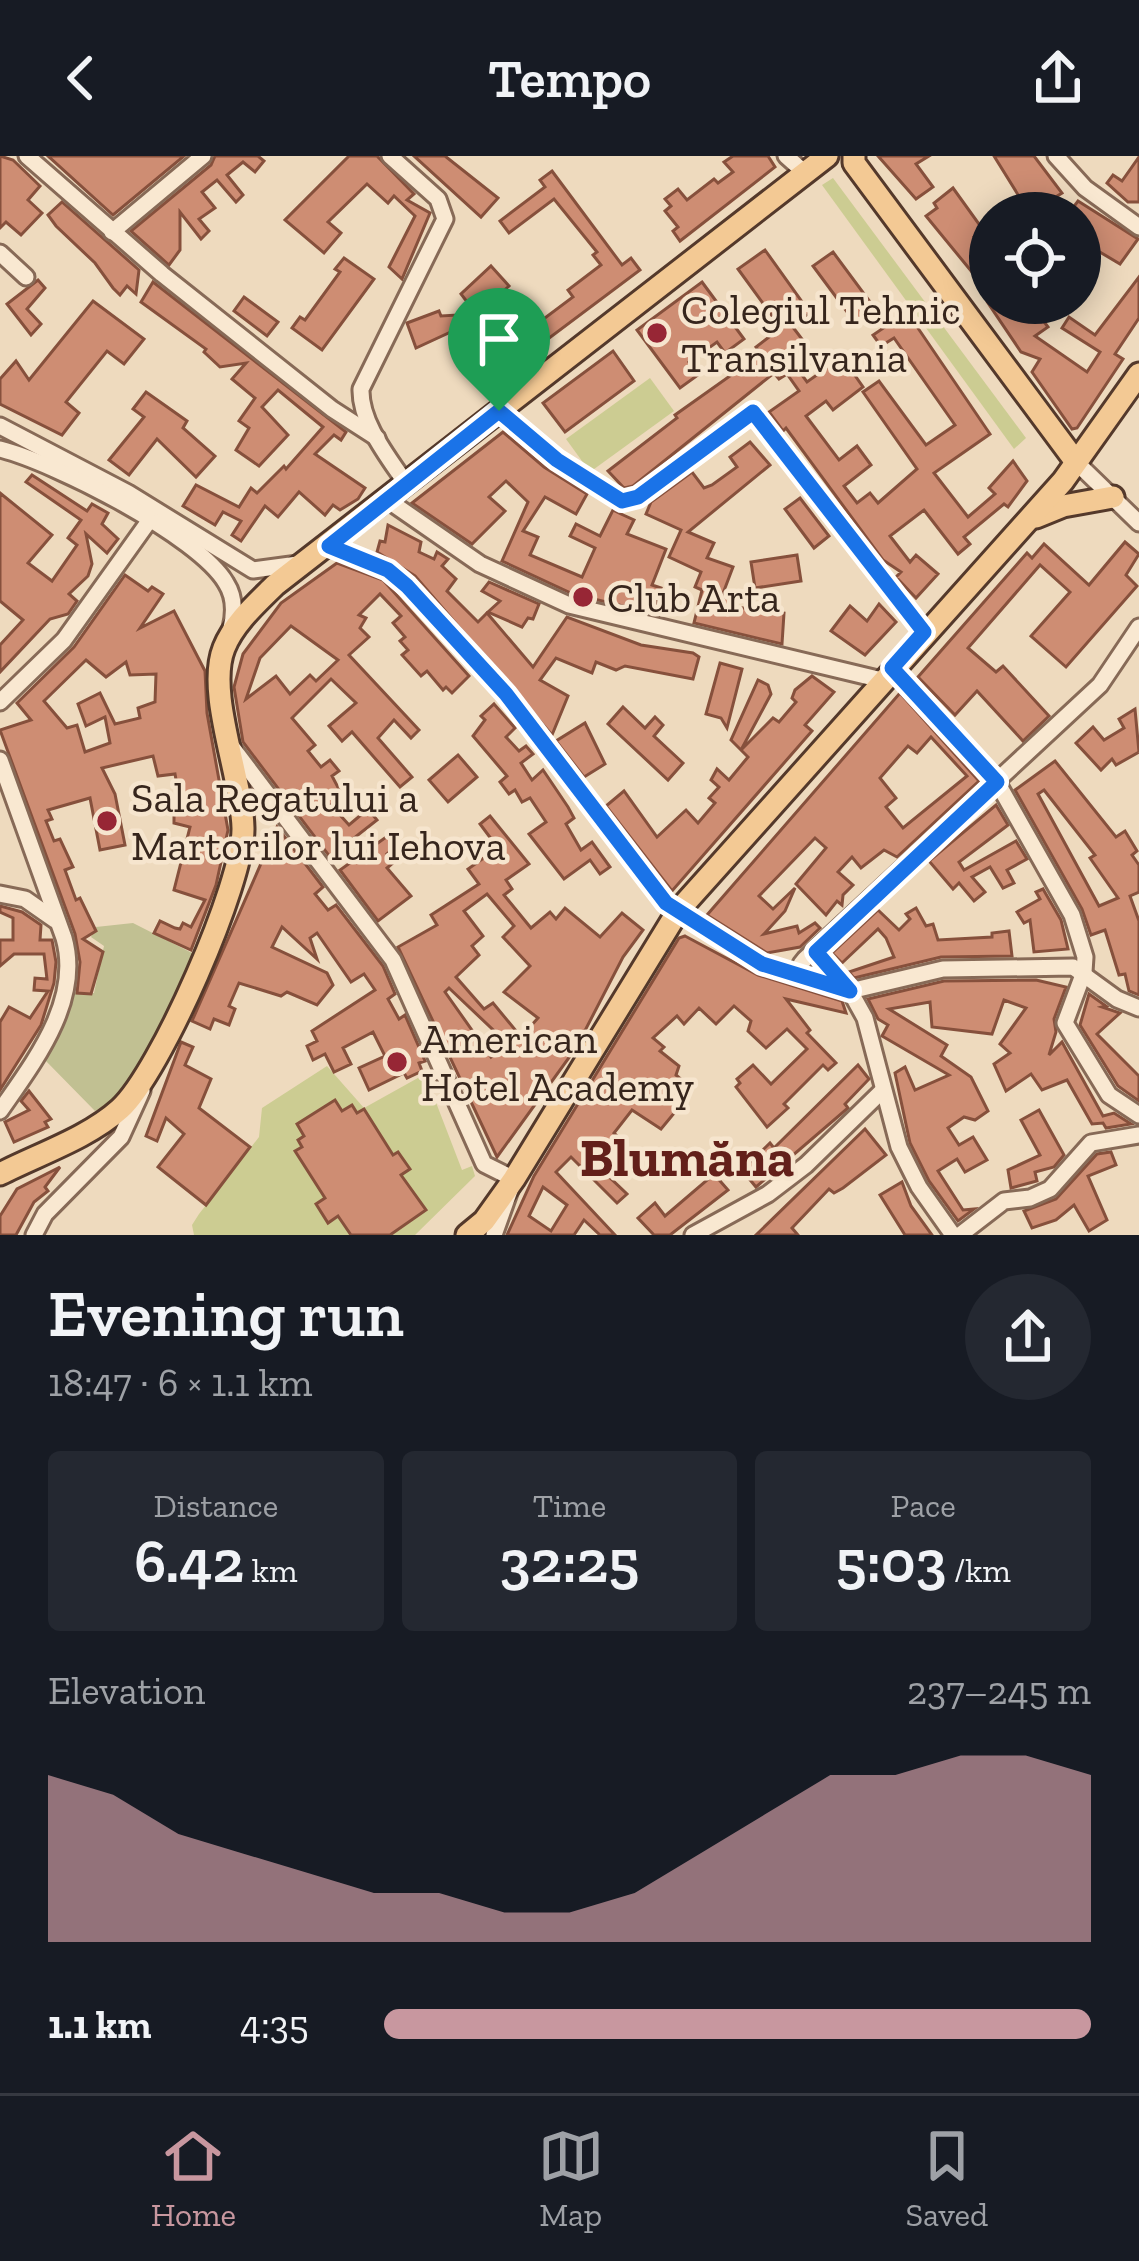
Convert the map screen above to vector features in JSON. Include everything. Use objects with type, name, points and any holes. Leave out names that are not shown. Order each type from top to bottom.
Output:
[{"type":"main road","points":[[0,1174],[105,1121],[145,1082],[238,874],[242,813],[219,671],[226,642],[275,584],[388,501],[802,164],[827,156]]},
{"type":"main road","points":[[854,156],[854,163],[1076,462]]},
{"type":"main road","points":[[467,1235],[484,1221],[514,1178],[678,911],[1076,462],[1139,374]]},
{"type":"main road","points":[[1024,522],[1063,506],[1113,497]]},
{"type":"street","points":[[27,156],[112,232],[347,420],[377,437]]},
{"type":"street","points":[[112,232],[203,156]]},
{"type":"street","points":[[347,420],[361,406],[369,370],[445,219],[438,199],[390,156]]},
{"type":"street","points":[[787,156],[802,164]]},
{"type":"street","points":[[1056,156],[1085,188],[1139,227]]},
{"type":"street","points":[[0,254],[26,277]]},
{"type":"street","points":[[361,406],[407,485]]},
{"type":"street","points":[[499,411],[557,460],[622,501],[638,497],[753,412],[924,632]]},
{"type":"street","points":[[0,440],[0,426],[128,493],[253,570],[307,562]]},
{"type":"street","points":[[0,449],[68,476],[149,521],[224,579],[234,603],[226,642]]},
{"type":"street","points":[[1076,462],[1139,523]]},
{"type":"street","points":[[388,501],[480,564],[569,605],[887,674],[943,723],[997,782],[1072,915],[1084,957],[1084,972],[1065,1023],[1109,1095],[1139,1115]]},
{"type":"street","points":[[0,702],[64,640],[149,521]]},
{"type":"street","points":[[329,546],[388,570],[407,586],[506,694],[666,903],[762,964],[850,991],[943,969],[1058,965],[1084,972],[1117,999],[1139,1008]]},
{"type":"street","points":[[802,978],[800,964],[1100,685],[1139,626]]},
{"type":"street","points":[[230,744],[262,792],[380,941],[484,1164],[514,1178],[494,1235]]},
{"type":"street","points":[[0,760],[67,949],[65,1000],[0,1112]]},
{"type":"street","points":[[0,894],[25,899],[58,922]]},
{"type":"street","points":[[762,964],[816,952]]},
{"type":"street","points":[[816,952],[850,991],[873,1037],[908,1168],[957,1235],[1004,1202],[1050,1189],[1091,1143],[1139,1135]]},
{"type":"street","points":[[34,1235],[45,1214],[121,1137],[145,1082]]},
{"type":"street","points":[[693,1235],[767,1194],[806,1165],[884,1090]]},
{"type":"green space","points":[[833,178],[1026,438],[1014,449],[822,185]]},
{"type":"green space","points":[[650,378],[674,411],[590,472],[566,439]]},
{"type":"green space","points":[[327,1066],[364,1108],[425,1074],[462,1170],[472,1166],[475,1176],[415,1235],[194,1235],[192,1225],[199,1214],[259,1137],[262,1108]]},
{"type":"shaded area","points":[[133,923],[194,954],[143,1062],[129,1082],[95,1111],[44,1059],[64,1025],[73,992],[94,993],[104,946],[91,937],[96,927]]},
{"type":"building","points":[[0,156],[13,160],[40,186],[28,200],[42,213],[21,235],[6,222],[0,228]]},
{"type":"building","points":[[48,156],[184,156],[113,215]]},
{"type":"building","points":[[215,156],[258,156],[264,161],[255,172],[243,162],[227,175],[243,195],[236,202],[217,180],[202,192],[215,208],[199,219],[209,231],[201,239],[180,212],[180,250],[169,265],[131,231],[211,165]]},
{"type":"building","points":[[349,156],[377,156],[414,194],[407,200],[430,213],[402,279],[389,267],[415,216],[394,196],[388,203],[367,184],[328,222],[341,233],[324,253],[285,220]]},
{"type":"building","points":[[414,156],[445,156],[498,198],[481,217]]},
{"type":"building","points":[[733,156],[768,156],[775,167],[680,241],[673,231],[678,227],[665,211],[671,206],[665,199],[678,189],[687,200],[714,179],[718,183],[733,172],[724,162]]},
{"type":"building","points":[[878,156],[929,156],[916,164],[933,187],[916,199]]},
{"type":"building","points":[[994,156],[1034,156],[1061,192],[1016,192]]},
{"type":"building","points":[[1139,157],[1139,202],[1128,202],[1107,183],[1113,175],[1122,181]]},
{"type":"building","points":[[552,171],[622,265],[631,258],[640,270],[497,377],[486,362],[573,297],[568,290],[601,265],[593,255],[597,252],[554,199],[509,233],[500,221],[545,187],[540,180]]},
{"type":"building","points":[[953,188],[969,210],[969,268],[926,216],[937,208],[934,203]]},
{"type":"building","points":[[62,202],[139,270],[136,294],[127,286],[120,295],[56,226],[48,215]]},
{"type":"building","points":[[1101,216],[1138,239],[1120,264],[1101,253]]},
{"type":"building","points":[[765,250],[810,313],[792,326],[808,347],[791,360],[807,382],[842,357],[863,387],[833,410],[826,401],[806,416],[839,460],[857,446],[871,465],[844,486],[857,503],[870,493],[878,503],[917,469],[863,392],[879,381],[926,445],[955,425],[894,338],[881,346],[873,335],[907,312],[990,434],[934,473],[968,517],[995,494],[989,488],[1013,461],[1027,481],[1008,507],[1004,504],[964,537],[970,544],[958,554],[924,510],[890,536],[910,562],[916,555],[938,574],[916,598],[896,577],[901,572],[883,560],[786,428],[783,431],[769,412],[799,391],[787,374],[779,379],[774,373],[633,486],[624,488],[608,471],[675,415],[761,354],[756,347],[781,328],[738,269]]},
{"type":"building","points":[[833,252],[876,310],[856,324],[813,266]]},
{"type":"building","points":[[344,258],[374,279],[322,350],[292,328],[300,317],[305,320],[340,272],[335,269]]},
{"type":"building","points":[[491,266],[509,286],[477,315],[461,294]]},
{"type":"building","points":[[1139,277],[1139,318],[1115,354],[1123,359],[1072,429],[1032,372],[1040,359],[1021,352],[1002,324],[1046,324],[1048,327],[1035,336],[1087,372],[1100,352],[1062,328],[1079,324],[1095,335]]},
{"type":"building","points":[[38,280],[45,288],[27,309],[41,324],[31,335],[7,304]]},
{"type":"building","points":[[153,282],[346,432],[341,440],[334,435],[315,454],[365,488],[358,499],[340,510],[333,505],[325,515],[299,492],[278,517],[265,506],[241,541],[232,535],[241,521],[223,512],[215,525],[183,506],[196,485],[239,507],[251,488],[257,493],[284,466],[286,469],[323,427],[278,390],[262,407],[288,435],[259,466],[236,450],[249,428],[239,421],[255,398],[232,379],[246,363],[220,367],[206,349],[141,302]]},
{"type":"building","name":"Colegiul Tehnic Transilvania","points":[[702,282],[744,339],[725,353],[717,342],[689,362],[698,375],[680,388],[637,330]]},
{"type":"building","points":[[244,297],[278,322],[267,336],[234,311]]},
{"type":"building","points":[[93,301],[144,339],[124,364],[107,351],[66,402],[79,413],[62,435],[0,404],[0,379],[16,361],[29,380]]},
{"type":"building","points":[[439,311],[441,316],[457,315],[457,329],[416,348],[407,323]]},
{"type":"building","points":[[613,351],[634,381],[565,432],[543,403]]},
{"type":"building","points":[[146,392],[187,421],[183,428],[215,456],[196,477],[157,439],[129,475],[109,460],[144,417],[133,409]]},
{"type":"building","points":[[503,432],[544,467],[587,494],[576,514],[545,497],[523,531],[538,537],[530,555],[582,577],[595,548],[570,536],[576,524],[600,536],[613,510],[634,520],[627,534],[666,549],[652,585],[661,588],[652,613],[573,594],[502,561],[528,502],[506,481],[489,497],[505,511],[472,544],[412,503]]},
{"type":"building","points":[[750,442],[770,465],[688,532],[714,543],[707,558],[733,567],[722,596],[737,601],[735,607],[784,613],[782,644],[694,623],[702,590],[695,587],[701,572],[669,557],[681,530],[646,514],[651,502],[692,472],[704,488],[712,485],[737,467],[730,457]]},
{"type":"building","points":[[32,475],[87,511],[92,504],[108,513],[102,524],[118,539],[107,553],[86,534],[92,564],[88,576],[69,594],[77,601],[68,614],[50,619],[0,672],[0,645],[23,620],[0,601],[0,493],[52,535],[28,563],[52,581],[77,545],[68,538],[81,520],[26,482]]},
{"type":"building","points":[[800,498],[829,536],[814,548],[785,509]]},
{"type":"building","points":[[388,525],[421,542],[419,552],[434,559],[437,552],[448,559],[442,566],[456,579],[447,591],[478,622],[487,613],[533,667],[567,617],[641,645],[693,653],[699,657],[693,679],[625,666],[616,670],[596,662],[592,673],[556,658],[540,680],[568,696],[552,735],[415,576],[377,552],[380,541],[385,542]]},
{"type":"building","points":[[1125,542],[1139,554],[1126,575],[1137,586],[1066,667],[1031,636],[1070,592],[1040,565],[968,648],[996,672],[1003,666],[1049,716],[1023,741],[977,691],[955,715],[918,677],[1027,553],[1032,558],[1044,544],[1089,585]]},
{"type":"building","points":[[797,555],[801,581],[755,588],[751,562]]},
{"type":"building","points":[[337,563],[383,580],[469,676],[452,693],[446,687],[443,690],[427,671],[421,676],[402,655],[408,650],[400,641],[405,637],[393,623],[401,616],[380,594],[359,615],[366,618],[360,628],[369,637],[349,655],[419,730],[411,738],[394,720],[378,738],[412,777],[400,787],[352,732],[342,741],[329,726],[356,703],[331,679],[292,718],[315,745],[308,751],[321,767],[330,760],[339,771],[332,776],[342,795],[331,805],[349,825],[368,809],[377,820],[330,857],[243,742],[234,687],[243,654],[281,603]],"holes":[[[291,626],[338,660],[316,681],[310,675],[290,694],[276,676],[246,699],[260,658]]]},
{"type":"building","points":[[125,575],[148,591],[152,587],[163,594],[140,628],[174,611],[205,671],[207,713],[228,830],[216,885],[191,950],[154,933],[160,921],[180,929],[183,923],[191,927],[205,900],[174,890],[190,827],[174,823],[174,814],[182,814],[175,774],[158,776],[153,756],[102,768],[115,794],[125,845],[100,850],[90,798],[48,810],[52,819],[46,821],[54,841],[60,839],[73,867],[65,870],[76,900],[80,898],[96,931],[83,939],[103,952],[91,994],[77,993],[80,962],[75,934],[0,730],[31,720],[17,703],[74,647]],"holes":[[[86,660],[106,677],[126,662],[130,675],[156,674],[155,702],[138,708],[140,718],[115,724],[100,693],[78,704],[86,726],[105,717],[110,743],[85,752],[77,725],[67,728],[44,701]]]},
{"type":"building","points":[[489,582],[539,604],[533,619],[528,618],[522,627],[488,612],[500,601],[482,591]]},
{"type":"building","points":[[879,604],[896,622],[865,655],[831,631],[850,606],[867,621]]},
{"type":"building","points":[[720,663],[742,669],[727,728],[721,718],[706,714]]},
{"type":"building","points":[[812,676],[834,692],[805,725],[812,731],[672,891],[606,806],[624,791],[657,837],[686,810],[698,823],[715,803],[709,798],[719,787],[711,780],[717,769],[729,780],[748,757],[741,750],[773,718],[779,722],[796,702],[792,698],[795,690]]},
{"type":"building","points":[[758,680],[768,685],[771,694],[741,750],[731,740]]},
{"type":"building","points":[[900,693],[979,781],[897,857],[884,850],[861,868],[852,857],[838,872],[853,885],[843,895],[842,905],[837,901],[826,915],[796,884],[826,848],[815,838],[759,896],[773,909],[795,888],[785,911],[764,934],[797,926],[799,933],[815,923],[820,928],[800,947],[767,953],[707,915]],"holes":[[[931,737],[967,776],[903,828],[886,807],[896,798],[880,778],[908,746],[917,753]]]},
{"type":"building","points":[[494,704],[515,728],[506,737],[519,751],[526,746],[533,754],[521,763],[532,780],[543,770],[568,807],[574,818],[566,824],[581,850],[592,842],[610,867],[600,874],[590,860],[564,879],[529,834],[546,822],[530,798],[522,802],[515,790],[509,794],[500,782],[507,776],[473,736],[485,720],[481,716]]},
{"type":"building","points":[[623,707],[645,728],[655,717],[663,725],[654,736],[683,763],[668,780],[608,724]]},
{"type":"building","points":[[1135,709],[1139,752],[1116,765],[1112,759],[1101,770],[1076,743],[1093,727],[1104,740],[1124,728],[1119,719]]},
{"type":"building","points":[[585,723],[605,764],[584,777],[556,741]]},
{"type":"building","points":[[458,755],[477,777],[448,802],[429,780]]},
{"type":"building","points":[[1055,761],[1116,837],[1125,831],[1139,865],[1139,892],[1130,896],[1139,921],[1139,995],[1129,991],[1125,974],[1119,975],[1105,930],[1091,935],[1082,909],[1015,790]],"holes":[[[1044,790],[1095,855],[1090,858],[1118,898],[1099,906],[1038,794]]]},
{"type":"building","points":[[996,805],[1008,825],[959,862],[964,870],[1016,841],[1027,859],[1007,870],[1014,883],[1003,888],[990,867],[972,877],[985,892],[974,901],[959,883],[953,889],[929,861]]},
{"type":"building","points":[[490,816],[529,864],[506,880],[512,889],[504,895],[531,928],[550,912],[556,919],[565,908],[600,937],[622,913],[643,930],[623,957],[576,1048],[497,1157],[398,947],[437,925],[431,915],[479,884],[468,869],[498,848],[480,824]],"holes":[[[487,894],[514,926],[503,937],[530,966],[504,992],[538,1018],[521,1037],[493,1003],[484,1009],[456,977],[479,955],[472,946],[483,936],[464,911]],[[449,988],[508,1044],[491,1057],[445,992]]]},
{"type":"building","points":[[277,827],[323,887],[315,894],[328,910],[336,905],[383,966],[395,994],[388,999],[399,1019],[405,1015],[425,1061],[419,1063],[422,1071],[407,1078],[404,1073],[369,1090],[359,1068],[385,1056],[373,1032],[343,1048],[351,1064],[334,1072],[325,1054],[313,1060],[307,1046],[317,1041],[312,1031],[375,990],[364,974],[351,982],[317,933],[310,938],[317,959],[282,927],[272,947],[327,973],[333,985],[317,1005],[287,992],[281,996],[239,983],[229,1006],[235,1009],[229,1025],[214,1019],[210,1029],[192,1021]]},
{"type":"building","points":[[389,835],[397,845],[387,854],[394,862],[387,868],[411,896],[378,921],[340,870]]},
{"type":"building","points":[[1043,889],[1061,920],[1068,949],[1034,952],[1030,920],[1024,923],[1017,912],[1040,899],[1036,892]]},
{"type":"building","points":[[0,906],[22,912],[41,925],[40,940],[52,940],[56,962],[41,1025],[0,1090],[0,1022],[9,1007],[30,1018],[48,991],[34,990],[35,978],[47,979],[44,954],[14,954],[0,966],[0,940],[13,940],[13,918],[0,912]]},
{"type":"building","points":[[916,908],[926,926],[933,924],[938,940],[992,937],[992,933],[1009,931],[1012,956],[941,957],[854,978],[849,972],[894,957],[878,929],[842,963],[832,953],[878,910],[899,930],[910,919],[906,914]]},
{"type":"building","points":[[685,936],[758,975],[842,1001],[846,1013],[786,999],[810,1030],[807,1033],[836,1063],[828,1070],[823,1065],[767,1127],[736,1087],[737,1079],[753,1065],[771,1084],[807,1049],[787,1029],[766,1048],[748,1031],[751,1021],[734,1006],[716,1024],[699,1008],[684,1024],[677,1016],[653,1038],[664,1047],[660,1051],[679,1066],[676,1075],[690,1094],[661,1129],[632,1110],[614,1133],[626,1144],[604,1172],[627,1194],[617,1203],[571,1157],[556,1172],[615,1235],[600,1235],[584,1220],[574,1235],[507,1235],[534,1176],[679,938]],"holes":[[[543,1187],[567,1205],[551,1231],[529,1216]]]},
{"type":"building","points":[[1036,980],[1066,987],[1054,1019],[1056,1032],[1049,1055],[1062,1042],[1103,1116],[1114,1113],[1131,1124],[1106,1128],[1103,1123],[1092,1124],[1067,1080],[1042,1090],[1031,1074],[1006,1091],[994,1064],[1010,1053],[1000,1044],[1026,1008],[1004,1000],[992,1034],[932,1027],[930,1002],[889,1009],[947,1045],[941,1056],[971,1077],[988,1111],[975,1120],[964,1117],[948,1128],[959,1145],[973,1137],[987,1160],[965,1172],[957,1159],[938,1171],[963,1210],[974,1209],[958,1221],[929,1181],[910,1143],[895,1073],[905,1067],[915,1090],[949,1075],[882,1036],[888,1025],[878,1019],[868,999],[944,981]]},
{"type":"building","points":[[1089,994],[1106,1006],[1102,1007],[1120,1013],[1097,1034],[1139,1076],[1139,1101],[1118,1086],[1080,1025]]},
{"type":"building","points":[[181,1042],[193,1047],[185,1065],[211,1079],[199,1108],[250,1147],[206,1205],[158,1167],[184,1134],[166,1118],[157,1141],[146,1136]]},
{"type":"building","points":[[858,1065],[869,1079],[845,1104],[848,1108],[756,1187],[742,1170],[770,1143],[774,1148]]},
{"type":"building","points":[[29,1091],[51,1119],[45,1122],[48,1127],[14,1142],[5,1122],[29,1110],[21,1101]]},
{"type":"building","points":[[335,1100],[342,1111],[352,1105],[357,1113],[364,1109],[393,1155],[398,1152],[410,1169],[401,1175],[426,1210],[390,1235],[351,1235],[338,1216],[328,1223],[316,1204],[325,1198],[295,1151],[302,1147],[298,1140],[304,1136],[297,1124]]},
{"type":"building","points":[[1039,1110],[1064,1155],[1054,1167],[1035,1172],[1037,1181],[1011,1188],[1008,1170],[1040,1155],[1021,1120]]},
{"type":"building","points":[[865,1129],[886,1155],[843,1188],[834,1193],[829,1189],[792,1228],[798,1235],[756,1235]]},
{"type":"building","points":[[1111,1152],[1116,1165],[1088,1176],[1107,1220],[1089,1231],[1074,1205],[1056,1220],[1032,1228],[1024,1211],[1056,1199],[1097,1154]]},
{"type":"building","points":[[60,1167],[16,1235],[0,1235],[0,1216],[17,1189]]},
{"type":"building","points":[[714,1174],[728,1190],[670,1235],[654,1235],[638,1218],[655,1203],[665,1216]]},
{"type":"building","points":[[902,1182],[911,1206],[932,1235],[905,1235],[880,1195]]},
{"type":"place","name":"Colegiul Tehnic Transilvania","points":[[657,333]]},
{"type":"place","name":"Club Arta","points":[[583,597]]},
{"type":"place","name":"Sala Regatului a Martorilor lui Iehova","points":[[107,821]]},
{"type":"place","name":"American Hotel Academy","points":[[397,1062]]},
{"type":"district","name":"Blumăna","points":[[687,1157]]},
{"type":"route","points":[[499,411],[557,460],[622,501],[638,497],[753,412],[924,632],[892,668],[997,782],[816,952],[850,991],[762,964],[666,903],[506,694],[407,586],[388,570],[329,546],[499,411]]}]
